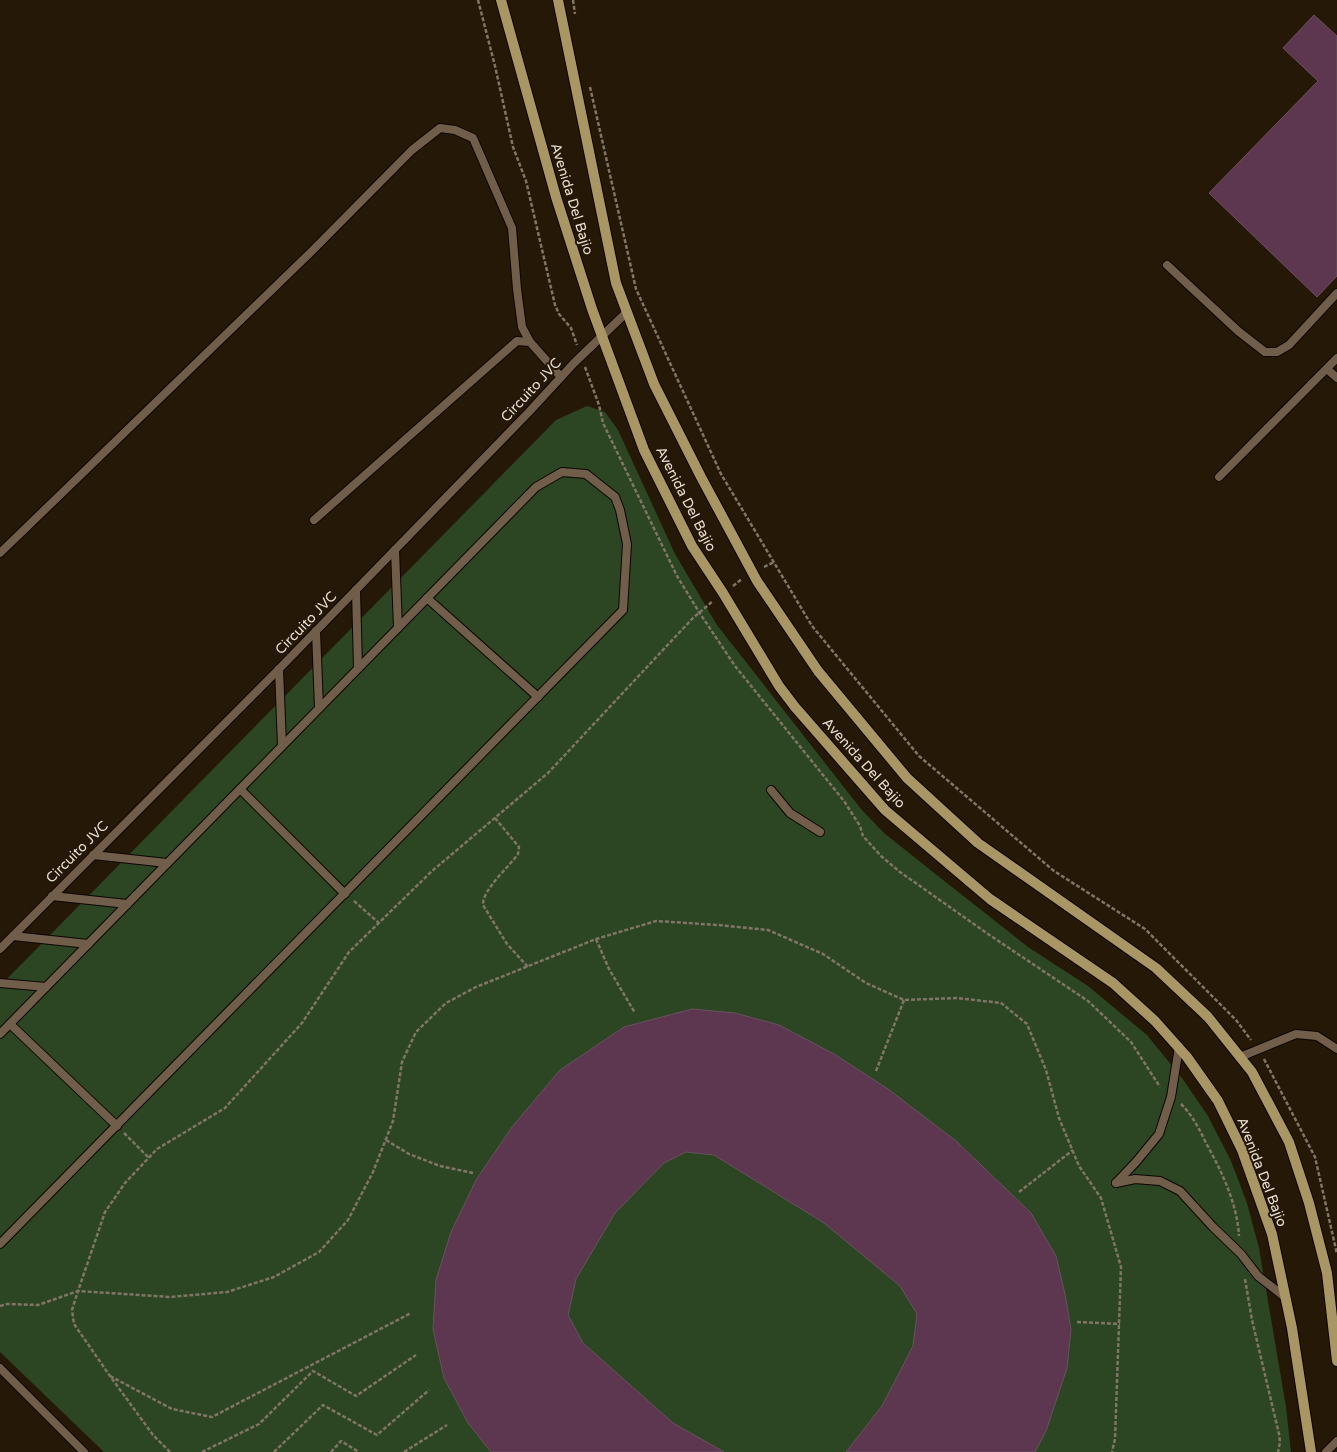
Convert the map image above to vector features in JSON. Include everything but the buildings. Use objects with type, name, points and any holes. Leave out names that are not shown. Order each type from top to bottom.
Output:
[{"type":"main road","name":"Avenida Del Bajio","points":[[500,0],[556,197],[592,309],[644,450],[692,546],[723,593],[779,686],[795,707],[885,810],[990,899],[1113,983],[1155,1021],[1179,1047],[1218,1101],[1242,1150],[1272,1234],[1292,1328],[1311,1452]]},
{"type":"main road","name":"Avenida Del Bajio","points":[[558,0],[616,283],[654,384],[701,477],[757,581],[818,671],[907,778],[978,844],[1156,968],[1208,1017],[1252,1072],[1289,1142],[1309,1203],[1328,1273],[1337,1361]]},
{"type":"lane","points":[[0,553],[304,259],[412,150],[440,128],[455,130],[472,138],[512,228],[522,327],[530,342],[561,377]]},
{"type":"lane","points":[[1167,265],[1238,330],[1266,352],[1277,352],[1289,345],[1337,293]]},
{"type":"lane","name":"Circuito JVC","points":[[0,949],[280,668],[581,356],[627,312]]},
{"type":"lane","points":[[314,520],[518,341],[530,342]]},
{"type":"lane","points":[[1219,477],[1337,358]]},
{"type":"lane","points":[[1326,369],[1337,378]]},
{"type":"lane","points":[[0,1034],[536,487],[562,472],[586,474],[615,497],[620,510],[627,544],[623,610],[0,1244]]},
{"type":"lane","points":[[395,550],[398,628]]},
{"type":"lane","points":[[356,590],[358,668]]},
{"type":"lane","points":[[427,598],[538,697]]},
{"type":"lane","points":[[316,631],[319,708]]},
{"type":"lane","points":[[280,668],[282,746]]},
{"type":"lane","points":[[240,789],[345,894]]},
{"type":"lane","points":[[771,790],[790,813],[820,832]]},
{"type":"lane","points":[[93,855],[167,863]]},
{"type":"lane","points":[[52,896],[127,904]]},
{"type":"lane","points":[[13,936],[88,944]]},
{"type":"lane","points":[[0,983],[46,987]]},
{"type":"lane","points":[[10,1024],[117,1126]]},
{"type":"lane","points":[[1240,1057],[1296,1034],[1317,1036],[1337,1049]]},
{"type":"lane","points":[[1179,1047],[1171,1094],[1159,1134],[1116,1183],[1135,1179],[1160,1181],[1180,1191],[1213,1227],[1241,1254],[1258,1276],[1286,1298]]},
{"type":"lane","points":[[0,1368],[84,1452]]},
{"type":"lane","points":[[1326,1452],[1337,1441]]},
{"type":"path","points":[[478,0],[495,66],[513,147],[526,181],[555,305],[559,314],[571,328],[599,405],[603,423],[677,576],[735,666],[844,801],[860,826],[863,836],[881,856],[900,872],[931,894],[1088,1001],[1132,1042],[1162,1090],[1171,1094],[1191,1113],[1224,1175],[1238,1224],[1241,1254]]},
{"type":"path","points":[[573,0],[577,21]]},
{"type":"path","points":[[589,80],[636,289],[721,474],[812,626],[919,756],[1054,871],[1145,929],[1236,1020],[1263,1056],[1315,1157],[1337,1254]]},
{"type":"path","points":[[170,1452],[153,1435],[74,1324],[72,1310],[105,1212],[125,1182],[158,1149],[225,1108],[302,1023],[349,952],[432,871],[548,773],[699,612],[723,593],[754,573]]},
{"type":"path","points":[[495,818],[519,847],[516,858],[488,890],[484,898],[483,905],[507,944],[528,967]]},
{"type":"path","points":[[345,894],[379,923]]},
{"type":"path","points":[[0,1306],[7,1304],[38,1305],[78,1291],[170,1297],[226,1292],[274,1277],[318,1252],[348,1220],[373,1172],[393,1121],[402,1062],[416,1032],[446,1003],[476,987],[596,939],[656,921],[768,930],[823,954],[866,983],[904,1000],[957,998],[1001,1003],[1026,1024],[1046,1070],[1059,1118],[1079,1166],[1101,1198],[1121,1267],[1115,1439],[1112,1452]]},
{"type":"path","points":[[596,939],[609,969],[635,1013]]},
{"type":"path","points":[[876,1071],[904,1000]]},
{"type":"path","points":[[117,1126],[149,1158]]},
{"type":"path","points":[[386,1140],[409,1154],[440,1166],[473,1174]]},
{"type":"path","points":[[1019,1192],[1073,1150]]},
{"type":"path","points":[[1244,1276],[1252,1320],[1279,1434],[1280,1442],[1278,1452]]},
{"type":"path","points":[[110,1376],[172,1409],[212,1417],[411,1313]]},
{"type":"path","points":[[1077,1322],[1120,1324]]},
{"type":"path","points":[[202,1452],[259,1424],[313,1371],[356,1396],[416,1355]]},
{"type":"path","points":[[274,1452],[323,1405],[377,1435],[429,1390]]},
{"type":"path","points":[[404,1452],[447,1425]]},
{"type":"path","points":[[330,1452],[341,1441],[359,1452]]},
{"type":"green space","points":[[587,406],[605,412],[618,430],[675,554],[717,625],[861,809],[884,833],[938,876],[1028,947],[1088,986],[1147,1035],[1182,1078],[1208,1116],[1231,1161],[1247,1203],[1259,1248],[1286,1407],[1291,1452],[104,1452],[0,1352],[0,986],[556,420]]}]
